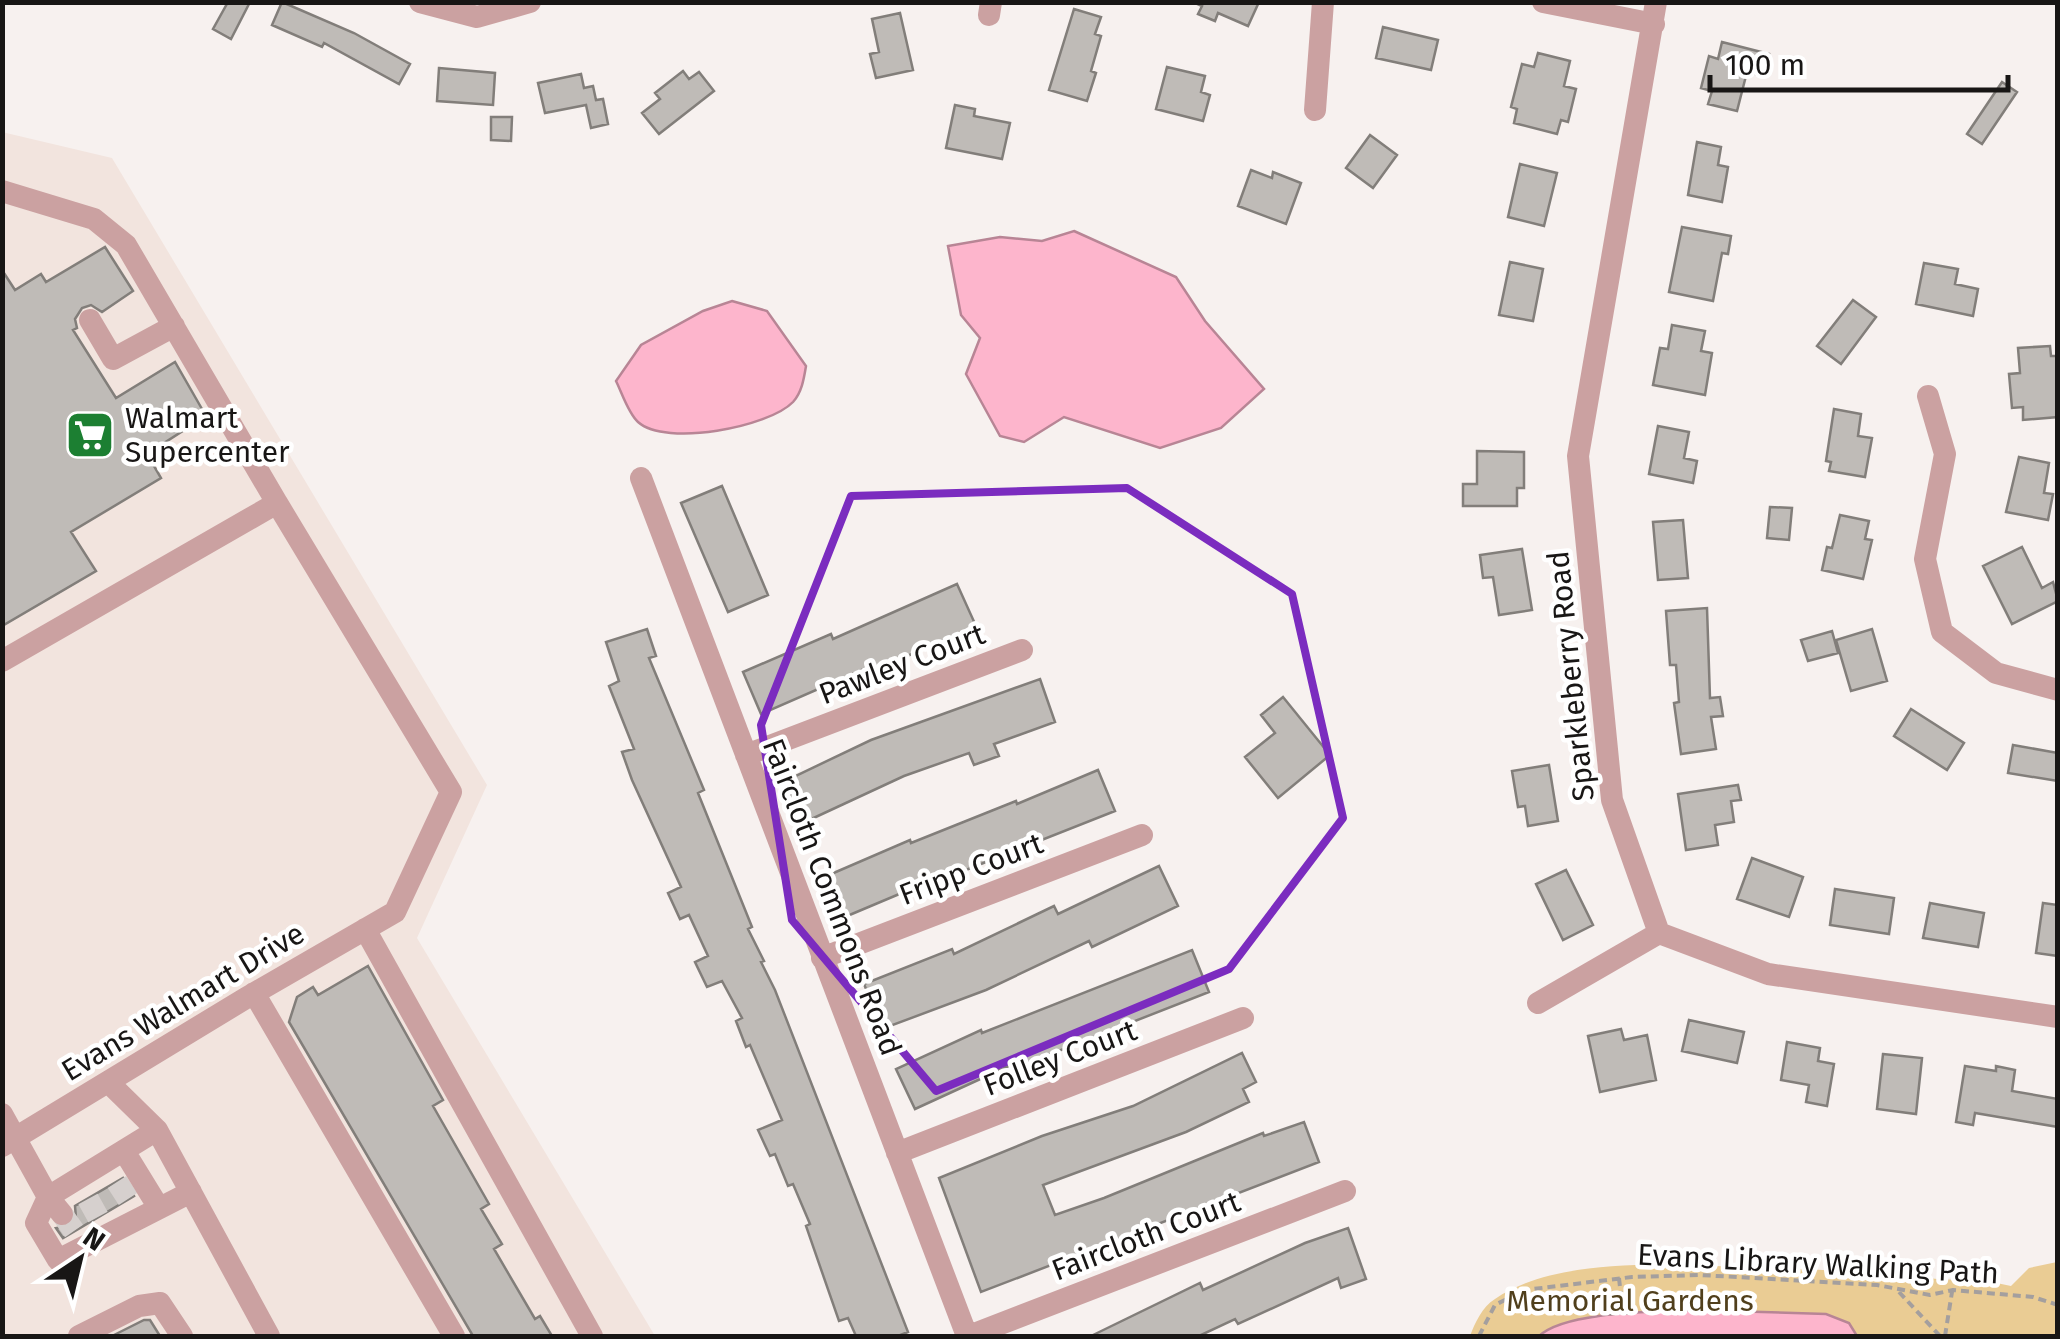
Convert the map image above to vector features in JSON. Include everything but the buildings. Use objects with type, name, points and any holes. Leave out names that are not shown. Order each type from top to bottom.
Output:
[{"type":"street","points":[[420,2],[477,17],[530,2]]},
{"type":"street","points":[[1315,110],[1323,2]]},
{"type":"street","points":[[1544,2],[1655,13]]},
{"type":"street","name":"Sparkleberry Road","points":[[1655,13],[1578,456],[1612,800],[1660,933]]},
{"type":"street","points":[[2,191],[94,218],[126,245],[276,502],[2,661]]},
{"type":"street","points":[[90,320],[114,358],[174,326]]},
{"type":"street","points":[[1928,396],[1944,454],[1925,559],[1942,632],[1996,674],[2058,690]]},
{"type":"street","name":"Faircloth Commons Road","points":[[641,478],[968,1336]]},
{"type":"street","name":"Evans Walmart Drive","points":[[9,1142],[395,912],[450,792],[276,502]]},
{"type":"street","name":"Pawley Court","points":[[746,755],[1022,650]]},
{"type":"street","name":"Fripp Court","points":[[822,958],[1142,835]]},
{"type":"street","points":[[364,930],[590,1335]]},
{"type":"street","points":[[1538,1003],[1660,933],[1768,974],[2058,1017]]},
{"type":"street","points":[[254,994],[454,1336]]},
{"type":"street","name":"Folley Court","points":[[898,1154],[1244,1018]]},
{"type":"street","points":[[108,1082],[157,1130],[269,1336]]},
{"type":"street","points":[[2,1114],[9,1142],[67,1222]]},
{"type":"street","points":[[67,1222],[93,1208],[122,1183],[157,1130]]},
{"type":"street","points":[[67,1222],[93,1208],[122,1183]]},
{"type":"street","points":[[122,1183],[160,1208]]},
{"type":"street","points":[[122,1183],[160,1208]]},
{"type":"street","name":"Faircloth Court","points":[[968,1336],[1345,1191]]},
{"type":"street","points":[[160,1208],[191,1192]]},
{"type":"street","points":[[80,1336],[139,1306],[160,1302],[182,1336]]},
{"type":"street","points":[[96,1336],[139,1306]]},
{"type":"path","name":"Evans Library Walking Path","points":[[1479,1336],[1494,1305],[1525,1290],[1619,1278],[1700,1275],[1877,1285],[1899,1292],[1930,1295],[1953,1290],[2032,1298],[2058,1305]]},
{"type":"path","points":[[1619,1278],[1621,1296]]},
{"type":"path","points":[[1942,1336],[1953,1290]]},
{"type":"path","points":[[1899,1292],[1942,1336]]},
{"type":"highlighted area","points":[[1127,488],[1292,594],[1343,818],[1229,969],[936,1091],[792,920],[761,725],[851,496]]},
{"type":"shaded area","points":[[2,132],[112,158],[487,785],[417,938],[655,1336],[6,1336],[3,1331]]},
{"type":"shaded area","points":[[1074,231],[1176,277],[1205,321],[1264,389],[1221,428],[1160,448],[1064,417],[1024,442],[1000,436],[966,374],[980,338],[961,315],[948,246],[1000,237],[1042,241]]},
{"type":"shaded area","points":[[732,301],[767,311],[806,366],[793,402],[763,419],[717,431],[671,433],[638,422],[616,381],[641,345],[703,311]]},
{"type":"shaded area","points":[[1693,1310],[1826,1314],[1849,1323],[1857,1336],[1539,1336],[1590,1317]]},
{"type":"green space","name":"Memorial Gardens","points":[[2057,1262],[2057,1336],[1470,1336],[1483,1311],[1495,1299],[1521,1285],[1582,1269],[1649,1265],[1789,1269],[2011,1286],[2029,1268]]},
{"type":"tunnel","points":[[117,1182],[128,1199]]},
{"type":"tunnel","points":[[88,1199],[98,1217]]},
{"type":"tunnel","points":[[62,1214],[74,1231]]},
{"type":"place","name":"Walmart Supercenter","points":[[90,435]]}]
